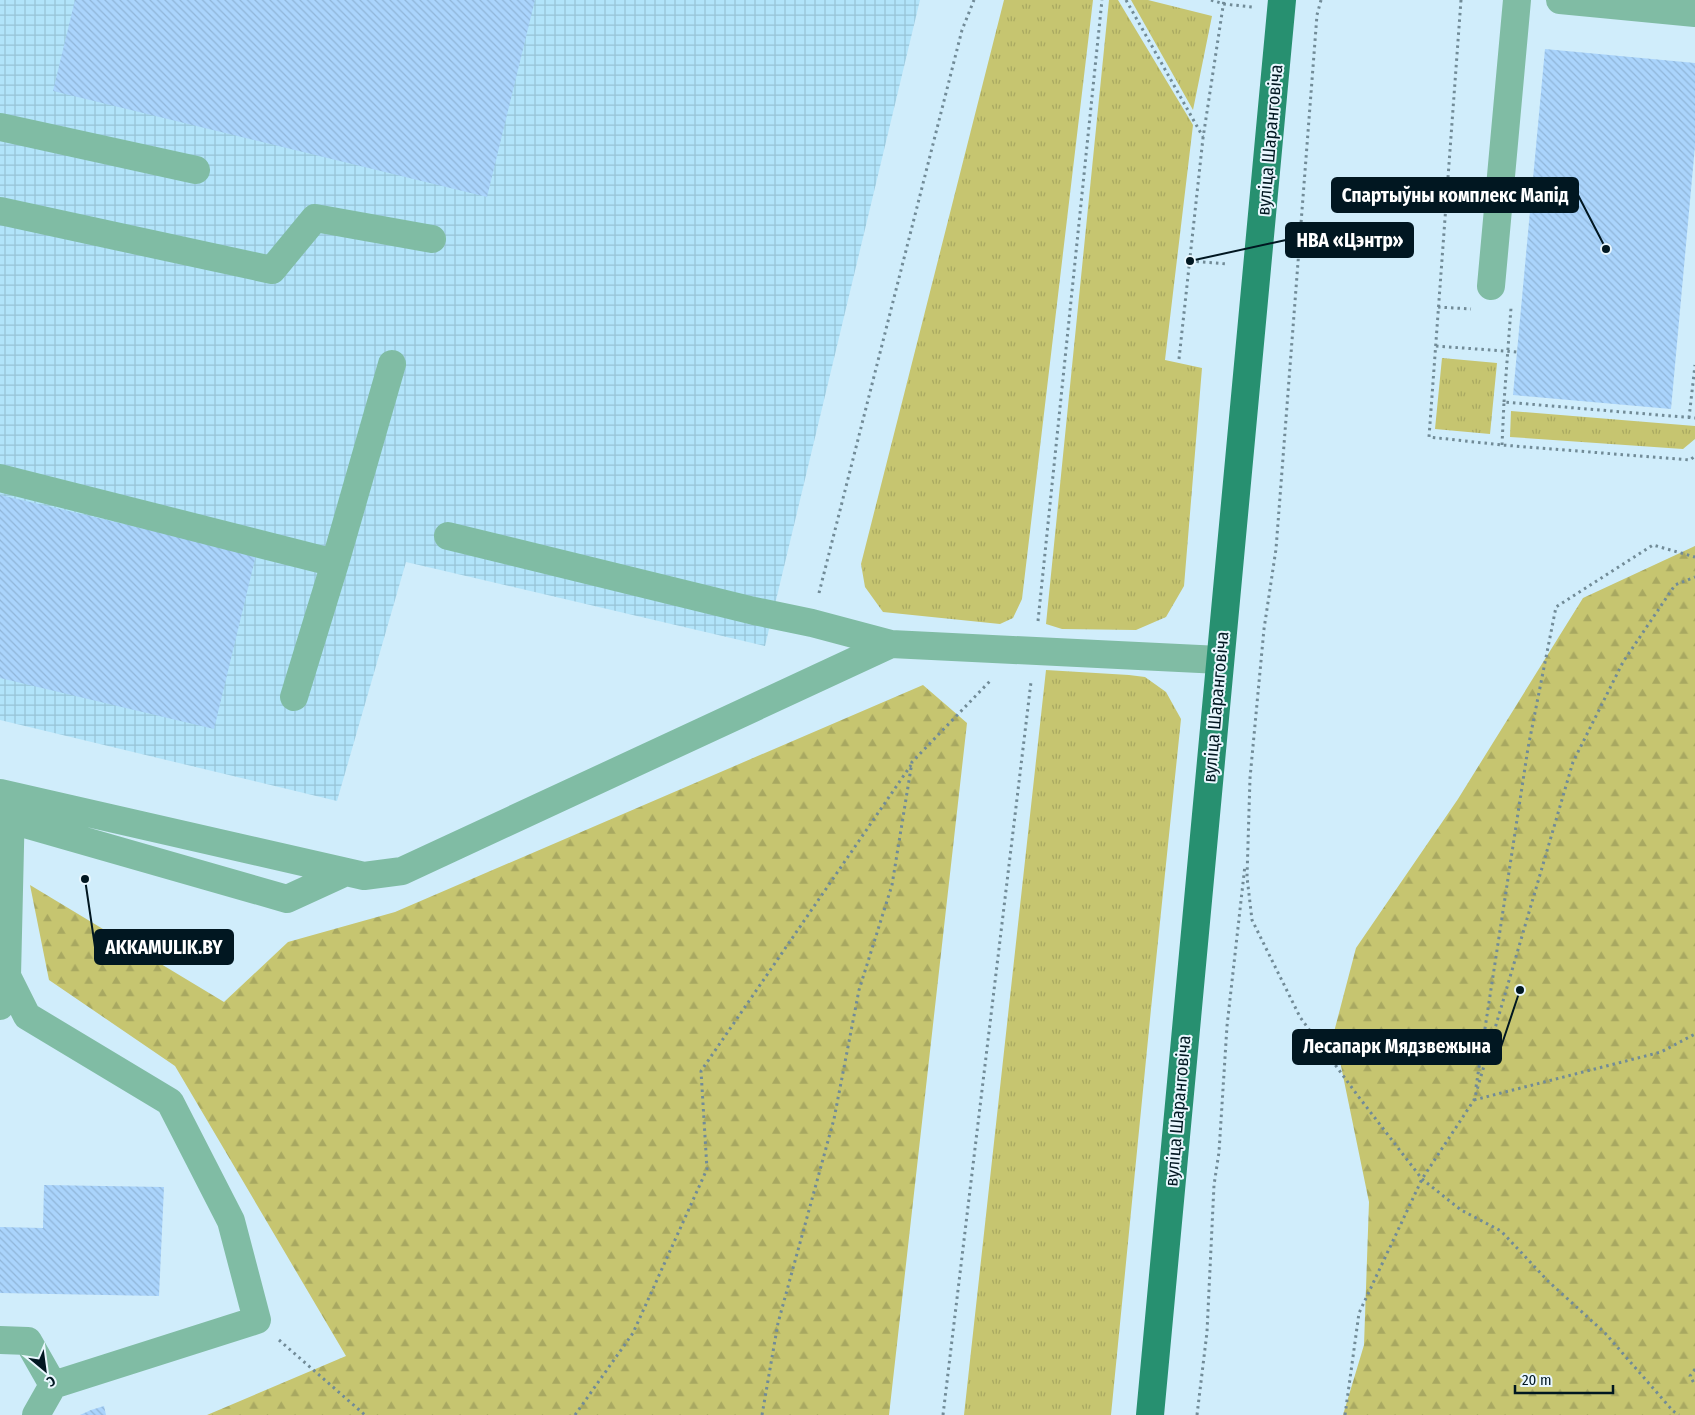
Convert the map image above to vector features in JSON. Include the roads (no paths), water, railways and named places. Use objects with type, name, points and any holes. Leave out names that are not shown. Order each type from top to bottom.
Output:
[{"type":"main road","name":"вуліца Шаранговіча","points":[[1150,1415],[1220,660],[1259,266],[1282,0]]},
{"type":"lane","points":[[1502,294],[1517,0]]},
{"type":"lane","points":[[1560,0],[1695,13]]},
{"type":"lane","points":[[0,127],[196,170]]},
{"type":"lane","points":[[0,211],[272,270],[314,218],[432,239]]},
{"type":"lane","points":[[294,697],[335,563],[392,364]]},
{"type":"lane","points":[[0,478],[335,563]]},
{"type":"lane","points":[[448,536],[754,611],[812,622],[891,644],[1220,660]]},
{"type":"lane","points":[[8,803],[364,876],[402,871],[891,644]]},
{"type":"lane","points":[[8,803],[286,899],[346,872]]},
{"type":"lane","points":[[0,1006],[7,976],[8,803]]},
{"type":"lane","points":[[7,976],[27,1016],[170,1102],[231,1221],[257,1320],[53,1385],[36,1415]]},
{"type":"lane","points":[[0,1340],[28,1341],[53,1385]]},
{"type":"place","name":"Спартыўны комплекс Мапід","points":[[1606,249]]},
{"type":"place","name":"НВА «Цэнтр»","points":[[1190,261]]},
{"type":"place","name":"AKKAMULIK.BY","points":[[85,879]]},
{"type":"place","name":"Лесапарк Мядзвежына","points":[[1520,990]]}]
